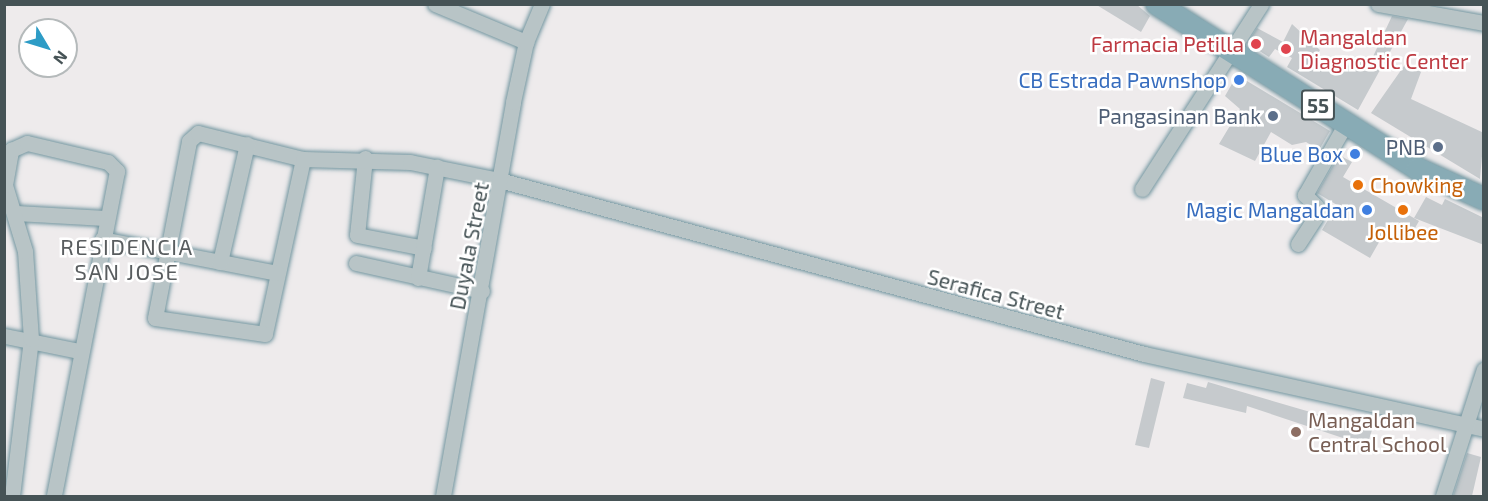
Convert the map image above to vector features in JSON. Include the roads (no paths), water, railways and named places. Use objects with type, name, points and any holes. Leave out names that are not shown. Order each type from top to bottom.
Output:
[{"type":"highway","name":"55","points":[[1156,4],[1418,169],[1484,199]]},
{"type":"street","points":[[435,4],[526,42]]},
{"type":"street","name":"Duyala Street","points":[[443,496],[503,181],[526,42],[542,4]]},
{"type":"street","points":[[1142,189],[1228,51],[1261,4]]},
{"type":"street","points":[[1378,4],[1484,23]]},
{"type":"street","points":[[1298,244],[1315,218],[1316,206],[1305,195],[1346,123]]},
{"type":"street","name":"Serafica Street","points":[[277,273],[262,337],[159,320],[153,310],[164,251],[191,138],[198,133],[303,159],[365,158],[437,167],[503,181],[1144,354],[1484,429]]},
{"type":"street","points":[[12,496],[31,339],[25,251],[5,176],[11,150],[27,143],[113,163],[117,177],[105,218],[54,496]]},
{"type":"street","points":[[220,262],[247,144]]},
{"type":"street","points":[[365,158],[357,235],[424,248]]},
{"type":"street","points":[[102,239],[277,273],[303,159]]},
{"type":"street","points":[[418,278],[437,167]]},
{"type":"street","points":[[16,213],[105,218]]},
{"type":"street","points":[[356,263],[482,291]]},
{"type":"street","points":[[5,336],[31,339],[80,351]]},
{"type":"street","points":[[1443,496],[1468,425],[1484,369]]},
{"type":"place","name":"Farmacia Petilla","points":[[1256,44]]},
{"type":"place","name":"Mangaldan Diagnostic Center","points":[[1286,49]]},
{"type":"place","name":"CB Estrada Pawnshop","points":[[1239,80]]},
{"type":"place","name":"Pangasinan Bank","points":[[1273,116]]},
{"type":"place","name":"PNB","points":[[1438,147]]},
{"type":"place","name":"Blue Box","points":[[1355,154]]},
{"type":"place","name":"Chowking","points":[[1358,185]]},
{"type":"place","name":"Magic Mangaldan","points":[[1367,210]]},
{"type":"place","name":"Jollibee","points":[[1403,210]]},
{"type":"place","name":"Mangaldan Central School","points":[[1296,432]]},
{"type":"district","name":"RESIDENCIA SAN JOSE","points":[[127,258]]}]
